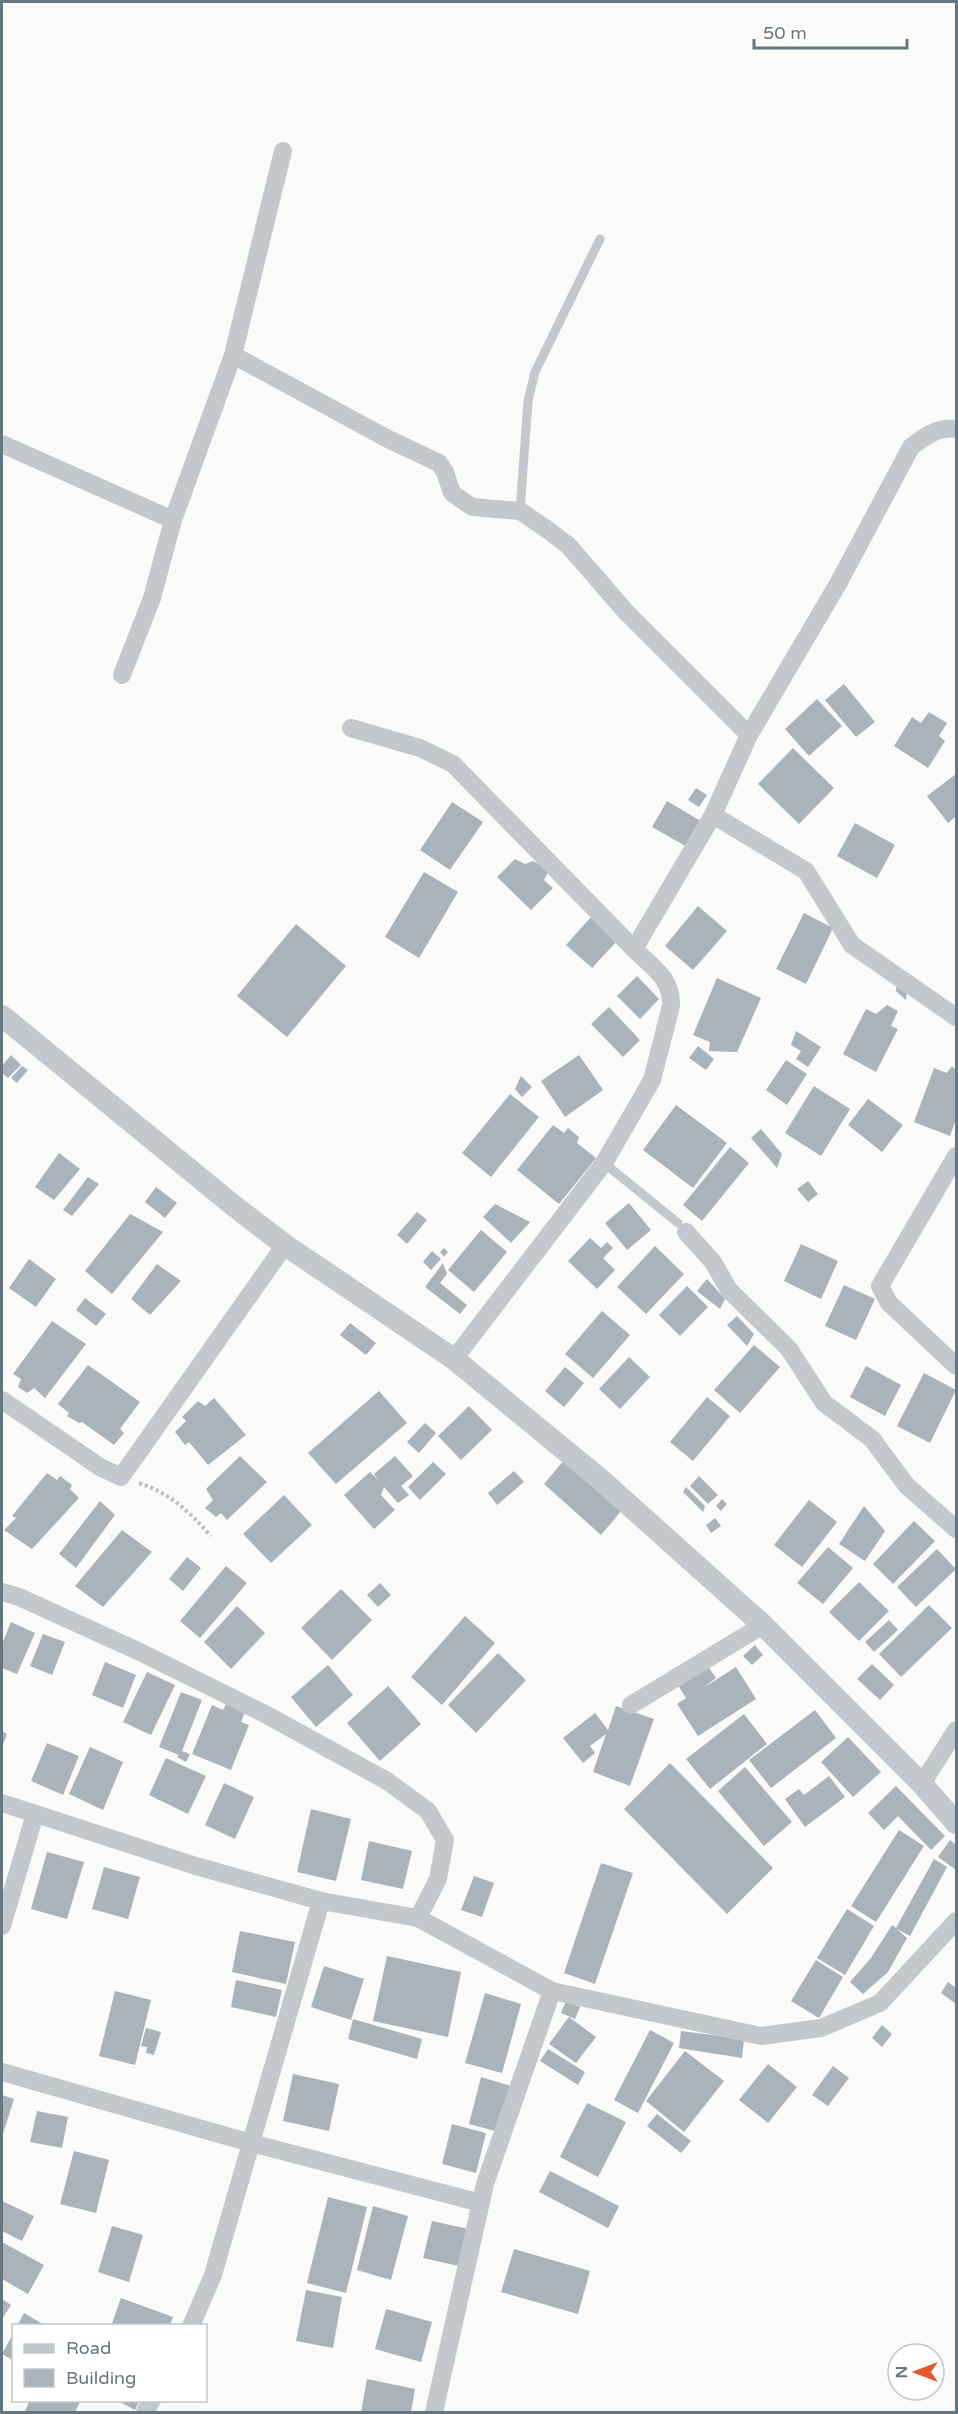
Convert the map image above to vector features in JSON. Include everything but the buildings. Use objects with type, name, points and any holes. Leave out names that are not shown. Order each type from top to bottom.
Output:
[{"type":"street","points":[[122,675],[152,598],[173,520],[233,355],[283,150]]},
{"type":"street","points":[[233,355],[388,439],[438,463],[445,472],[452,493],[472,507],[520,511],[568,545],[626,612],[749,735]]},
{"type":"street","points":[[634,949],[713,815],[749,735],[844,573],[911,447],[927,435],[948,427],[957,429]]},
{"type":"street","points":[[2,444],[173,520]]},
{"type":"street","points":[[351,728],[420,748],[453,764],[669,984],[671,995],[671,1006],[652,1080],[604,1163],[454,1359]]},
{"type":"street","points":[[713,815],[806,871],[852,945],[957,1017]]},
{"type":"street","points":[[2,1016],[234,1206],[285,1245],[454,1359],[600,1479],[763,1625],[922,1784],[957,1823]]},
{"type":"street","points":[[957,1156],[880,1286],[889,1303],[957,1366]]},
{"type":"street","points":[[682,1228],[713,1262],[729,1290],[789,1349],[824,1403],[872,1439],[907,1486],[957,1529]]},
{"type":"street","points":[[2,1400],[100,1467],[122,1477],[285,1245]]},
{"type":"street","points":[[2,1592],[19,1597],[140,1652],[265,1714],[387,1781],[428,1811],[445,1840],[438,1879],[418,1918]]},
{"type":"street","points":[[631,1705],[763,1625]]},
{"type":"street","points":[[922,1784],[957,1730]]},
{"type":"street","points":[[2,1803],[196,1866],[321,1901],[418,1918],[552,1991],[761,2036],[821,2028],[880,2003],[957,1921]]},
{"type":"street","points":[[2,1926],[34,1814]]},
{"type":"street","points":[[191,2324],[213,2275],[321,1901]]},
{"type":"street","points":[[434,2412],[485,2184],[552,1991]]},
{"type":"street","points":[[2,2072],[251,2143],[481,2203]]},
{"type":"lane","points":[[520,511],[528,401],[535,372],[600,239]]},
{"type":"lane","points":[[604,1163],[682,1228]]},
{"type":"path","points":[[122,1477],[153,1488],[180,1503],[211,1536]]}]
